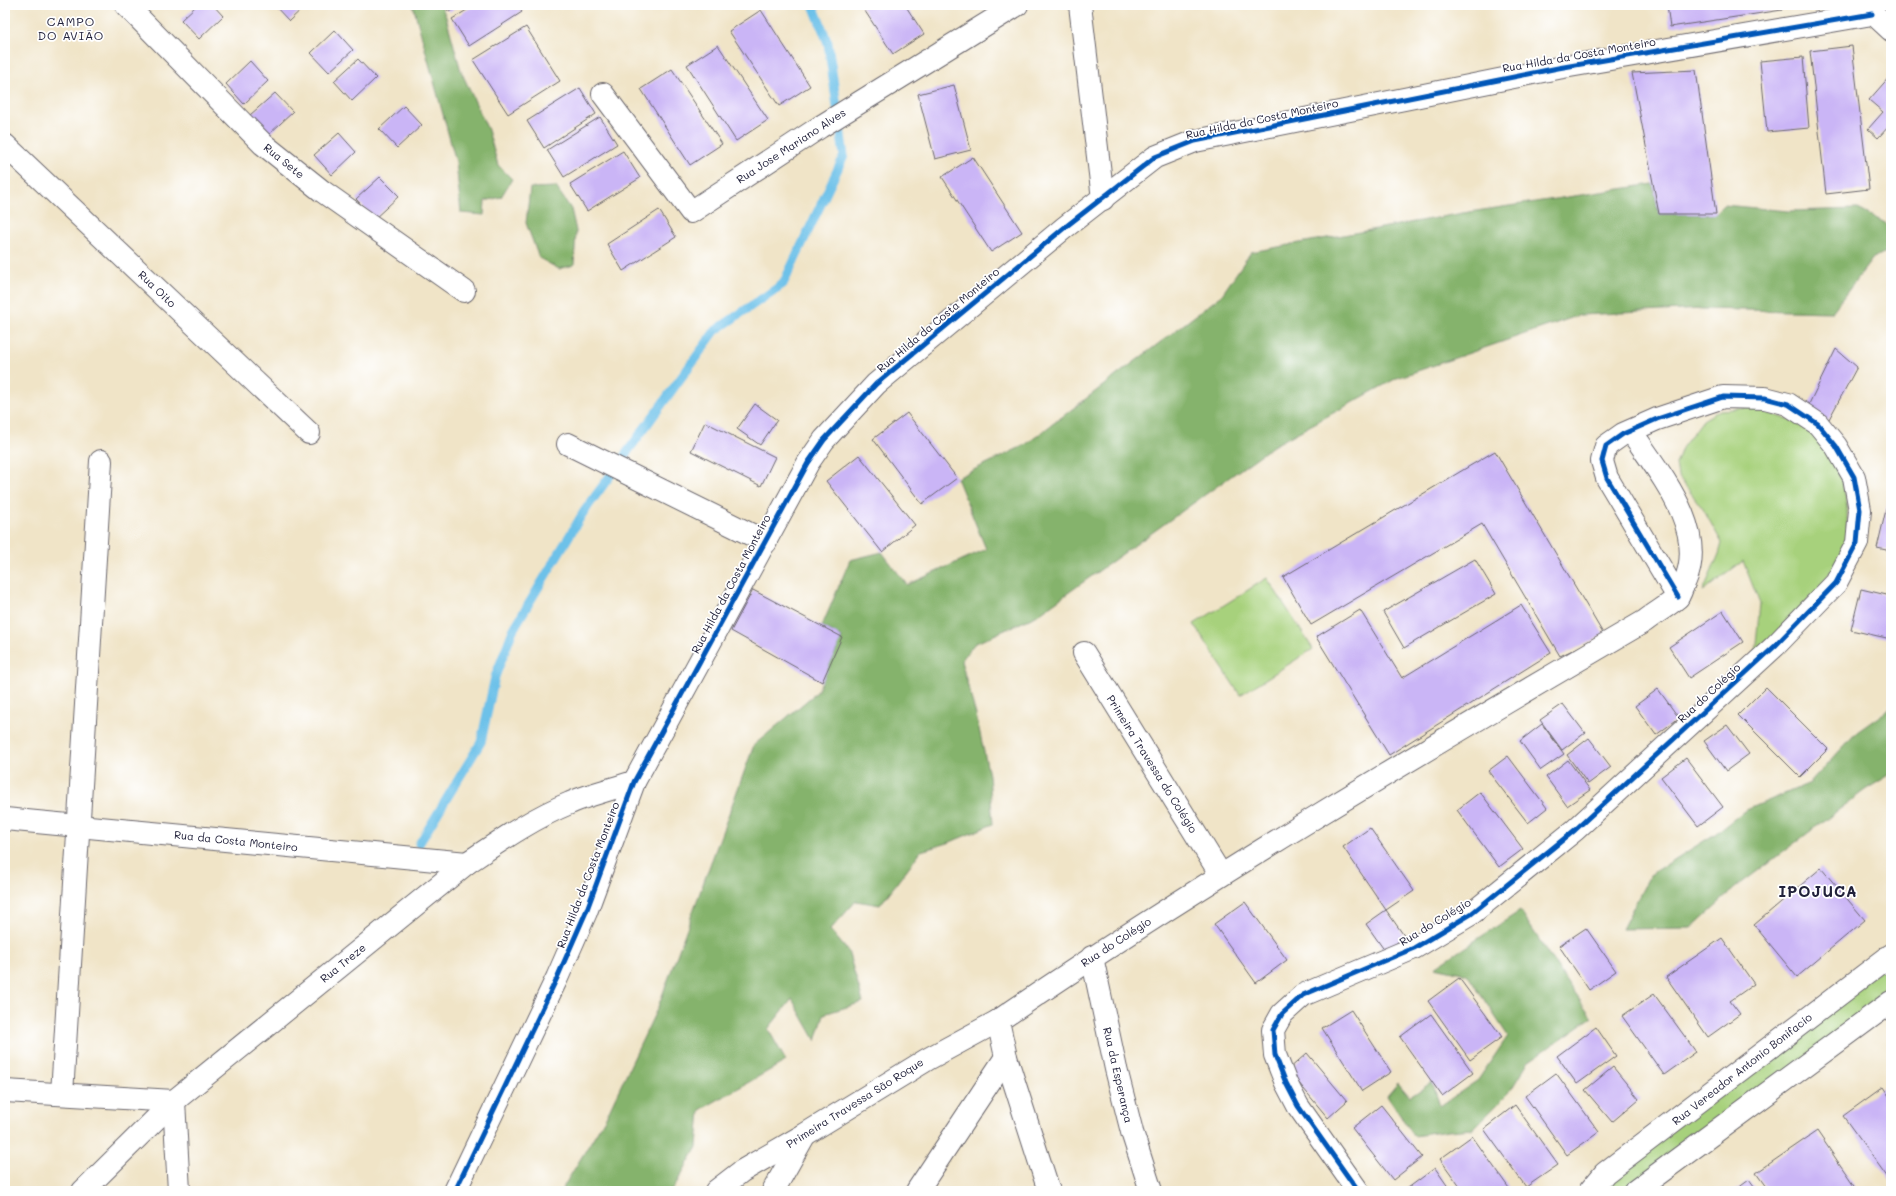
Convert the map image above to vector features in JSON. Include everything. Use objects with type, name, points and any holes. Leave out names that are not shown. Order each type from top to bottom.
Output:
[{"type":"street","name":"Rua Sete","points":[[126,5],[264,144],[322,191],[464,291]]},
{"type":"street","name":"Rua Jose Mariano Alves","points":[[603,94],[691,212],[820,127],[1017,5]]},
{"type":"street","points":[[1080,5],[1103,198]]},
{"type":"street","points":[[1868,10],[1891,30]]},
{"type":"street","name":"Rua Hilda da Costa Monteiro","points":[[455,1191],[570,949],[608,857],[634,782],[808,463],[824,440],[876,384],[1064,228],[1155,157],[1195,141],[1558,68],[1868,10]]},
{"type":"street","name":"Rua Oito","points":[[5,145],[309,433]]},
{"type":"street","name":"Rua do Colégio","points":[[998,1021],[1092,957],[1221,875],[1391,770],[1644,621],[1678,597],[1608,478],[1602,461],[1606,446],[1631,431],[1657,419],[1723,397],[1765,398],[1788,404],[1818,424],[1836,446],[1854,477],[1860,510],[1856,543],[1836,583],[1775,646],[1569,835],[1471,914],[1414,948],[1303,995],[1282,1014],[1273,1030],[1275,1055],[1286,1083],[1298,1106],[1358,1191]]},
{"type":"street","points":[[1631,431],[1671,493],[1682,514],[1691,541],[1689,571],[1678,597]]},
{"type":"street","points":[[568,444],[766,542]]},
{"type":"street","points":[[62,1094],[101,461]]},
{"type":"street","name":"Primeira Travessa do Colégio","points":[[1084,653],[1221,875]]},
{"type":"street","name":"Rua Treze","points":[[83,1191],[174,1101],[466,863],[543,814],[571,802],[634,782]]},
{"type":"street","name":"Rua da Costa Monteiro","points":[[5,818],[466,863]]},
{"type":"street","name":"Rua Vereador Antonio Bonifacio","points":[[1594,1189],[1605,1173],[1891,955]]},
{"type":"street","name":"Rua da Esperança","points":[[1092,957],[1116,1069],[1132,1132],[1151,1191]]},
{"type":"street","points":[[1635,1191],[1891,1002]]},
{"type":"street","points":[[998,1021],[1006,1057],[1049,1191]]},
{"type":"street","name":"Primeira Travessa São Roque","points":[[716,1191],[742,1171],[804,1135],[928,1058],[998,1021]]},
{"type":"street","points":[[917,1191],[1006,1057]]},
{"type":"street","points":[[5,1091],[174,1101],[180,1191]]},
{"type":"street","points":[[773,1191],[804,1135]]},
{"type":"green space","points":[[413,5],[441,5],[446,17],[461,71],[488,130],[498,165],[512,179],[501,197],[485,201],[484,215],[461,213],[456,162]]},
{"type":"green space","points":[[1653,184],[1659,214],[1715,214],[1724,205],[1788,211],[1858,209],[1891,226],[1891,250],[1873,258],[1832,312],[1703,309],[1580,315],[1397,378],[1273,446],[1036,616],[974,644],[961,661],[976,715],[989,775],[993,824],[948,843],[921,851],[880,905],[856,901],[830,930],[848,951],[863,1002],[824,1014],[816,1041],[792,999],[768,1029],[786,1061],[700,1110],[697,1147],[672,1191],[561,1191],[606,1117],[658,1007],[754,745],[817,692],[842,637],[822,626],[850,560],[882,552],[907,585],[986,549],[957,478],[1025,445],[1221,296],[1251,252],[1463,213]]},
{"type":"green space","points":[[556,187],[571,209],[576,231],[574,265],[559,269],[539,258],[526,223],[530,188]]},
{"type":"green space","points":[[1748,408],[1790,420],[1812,434],[1833,460],[1840,476],[1847,508],[1845,542],[1837,564],[1804,605],[1755,653],[1760,604],[1743,561],[1703,591],[1719,554],[1722,543],[1703,509],[1678,476],[1676,464],[1682,448],[1703,420],[1720,410]]},
{"type":"green space","points":[[1267,578],[1313,649],[1240,695],[1194,624]]},
{"type":"green space","points":[[1891,708],[1891,774],[1865,790],[1735,888],[1691,928],[1622,929],[1650,875],[1715,834],[1744,811],[1810,783],[1857,732]]},
{"type":"green space","points":[[1520,911],[1564,978],[1592,1017],[1528,1062],[1509,1093],[1473,1129],[1414,1136],[1387,1096],[1398,1083],[1410,1097],[1432,1082],[1440,1106],[1478,1080],[1508,1036],[1467,974],[1435,967]]},
{"type":"green space","points":[[1891,962],[1891,995],[1633,1186],[1610,1191],[1602,1191],[1606,1175]]},
{"type":"building","points":[[197,5],[213,5],[223,16],[199,39],[181,20]]},
{"type":"building","points":[[274,5],[306,5],[289,21]]},
{"type":"building","points":[[444,5],[460,5],[449,12]]},
{"type":"building","points":[[475,5],[517,5],[522,12],[469,46],[452,19]]},
{"type":"building","points":[[861,5],[905,5],[924,34],[893,54]]},
{"type":"building","points":[[1667,5],[1781,5],[1782,10],[1670,27]]},
{"type":"building","points":[[761,10],[810,86],[779,106],[729,31]]},
{"type":"building","points":[[526,27],[560,81],[508,114],[473,60]]},
{"type":"building","points":[[335,30],[353,50],[329,72],[311,53]]},
{"type":"building","points":[[718,45],[768,120],[736,141],[687,65]]},
{"type":"building","points":[[1852,46],[1869,189],[1826,194],[1810,51]]},
{"type":"building","points":[[1803,57],[1809,128],[1767,132],[1760,61]]},
{"type":"building","points":[[358,59],[376,78],[352,101],[334,81]]},
{"type":"building","points":[[250,61],[268,81],[244,104],[226,84]]},
{"type":"building","points":[[672,69],[722,144],[690,165],[641,89]]},
{"type":"building","points":[[1696,70],[1716,214],[1659,214],[1632,73]]},
{"type":"building","points":[[1891,75],[1891,124],[1878,138],[1868,129],[1883,112],[1869,100]]},
{"type":"building","points":[[954,85],[971,150],[935,159],[918,94]]},
{"type":"building","points":[[580,88],[596,114],[544,148],[527,121]]},
{"type":"building","points":[[275,93],[293,112],[268,135],[250,115]]},
{"type":"building","points":[[404,106],[422,125],[397,148],[379,129]]},
{"type":"building","points":[[600,117],[617,144],[564,177],[547,150]]},
{"type":"building","points":[[339,133],[356,152],[332,175],[314,155]]},
{"type":"building","points":[[623,151],[640,178],[587,211],[570,184]]},
{"type":"building","points":[[973,157],[1022,232],[991,252],[942,177]]},
{"type":"building","points":[[380,177],[399,196],[374,219],[356,199]]},
{"type":"building","points":[[659,210],[676,237],[623,271],[607,244]]},
{"type":"building","points":[[1836,349],[1857,367],[1828,421],[1808,406]]},
{"type":"building","points":[[755,404],[777,420],[760,445],[737,429]]},
{"type":"building","points":[[907,413],[957,478],[922,504],[873,439]]},
{"type":"building","points":[[705,422],[775,457],[761,486],[691,451]]},
{"type":"building","points":[[1495,451],[1604,635],[1560,656],[1482,524],[1311,625],[1283,577]]},
{"type":"building","points":[[859,455],[915,525],[882,552],[826,481]]},
{"type":"building","points":[[1889,497],[1891,497],[1891,551],[1877,548]]},
{"type":"building","points":[[1475,559],[1496,594],[1404,648],[1383,612]]},
{"type":"building","points":[[1861,589],[1891,596],[1891,639],[1851,630]]},
{"type":"building","points":[[753,590],[842,637],[822,682],[731,631]]},
{"type":"building","points":[[1521,605],[1551,653],[1389,755],[1316,637],[1360,610],[1402,678]]},
{"type":"building","points":[[1723,611],[1743,642],[1689,678],[1669,647]]},
{"type":"building","points":[[1766,687],[1828,749],[1800,777],[1738,715]]},
{"type":"building","points":[[1658,689],[1679,718],[1656,735],[1635,706]]},
{"type":"building","points":[[1563,704],[1585,733],[1562,750],[1540,720]]},
{"type":"building","points":[[1542,724],[1564,754],[1541,770],[1520,741]]},
{"type":"building","points":[[1727,725],[1749,754],[1726,771],[1704,741]]},
{"type":"building","points":[[1589,738],[1611,767],[1588,784],[1567,755]]},
{"type":"building","points":[[1508,756],[1547,808],[1528,823],[1488,771]]},
{"type":"building","points":[[1686,758],[1723,807],[1698,826],[1661,777]]},
{"type":"building","points":[[1568,760],[1590,790],[1567,806],[1546,777]]},
{"type":"building","points":[[1480,792],[1523,849],[1499,867],[1457,810]]},
{"type":"building","points":[[1370,828],[1414,891],[1386,910],[1343,847]]},
{"type":"building","points":[[1821,868],[1865,920],[1797,977],[1754,925]]},
{"type":"building","points":[[1245,902],[1287,960],[1256,983],[1214,924]]},
{"type":"building","points":[[1386,910],[1405,937],[1385,951],[1366,924]]},
{"type":"building","points":[[1586,928],[1616,971],[1589,990],[1559,946]]},
{"type":"building","points":[[1722,938],[1754,984],[1730,1001],[1740,1014],[1708,1037],[1666,977]]},
{"type":"building","points":[[1459,978],[1502,1037],[1470,1060],[1428,1001]]},
{"type":"building","points":[[1654,994],[1696,1052],[1664,1075],[1622,1016]]},
{"type":"building","points":[[1351,1010],[1391,1072],[1362,1091],[1322,1028]]},
{"type":"building","points":[[1431,1014],[1473,1073],[1442,1096],[1400,1037]]},
{"type":"building","points":[[1596,1027],[1616,1056],[1577,1084],[1557,1056]]},
{"type":"building","points":[[1307,1053],[1347,1101],[1328,1118],[1288,1070]]},
{"type":"building","points":[[1613,1067],[1639,1099],[1612,1122],[1585,1090]]},
{"type":"building","points":[[1556,1073],[1599,1132],[1567,1155],[1525,1096]]},
{"type":"building","points":[[1883,1087],[1891,1099],[1891,1182],[1843,1116]]},
{"type":"building","points":[[1381,1105],[1422,1157],[1393,1180],[1352,1128]]},
{"type":"building","points":[[1515,1105],[1558,1165],[1526,1187],[1484,1129]]},
{"type":"building","points":[[1817,1131],[1858,1191],[1769,1191],[1756,1173]]},
{"type":"building","points":[[1472,1136],[1511,1191],[1463,1191],[1440,1159]]},
{"type":"building","points":[[1435,1168],[1451,1191],[1404,1191]]},
{"type":"building","points":[[1749,1180],[1757,1191],[1734,1191]]},
{"type":"waterway","points":[[419,844],[481,742],[495,677],[513,630],[583,513],[715,331],[783,284],[844,156],[828,43],[813,5]]},
{"type":"cycle path","points":[[455,1191],[557,978],[586,912],[634,782],[808,463],[824,440],[876,384],[1064,228],[1155,157],[1195,141],[1558,68],[1872,14]]},
{"type":"cycle path","points":[[1358,1191],[1298,1106],[1286,1083],[1275,1055],[1273,1030],[1282,1014],[1303,995],[1414,948],[1471,914],[1575,830],[1775,646],[1836,583],[1857,543],[1860,510],[1854,477],[1836,446],[1818,424],[1788,404],[1765,398],[1723,397],[1657,419],[1623,434],[1606,446],[1602,461],[1607,478],[1678,597]]},
{"type":"district","name":"CAMPO DO AVIÃO","points":[[71,29]]},
{"type":"district","name":"IPOJUCA","points":[[1818,892]]}]
